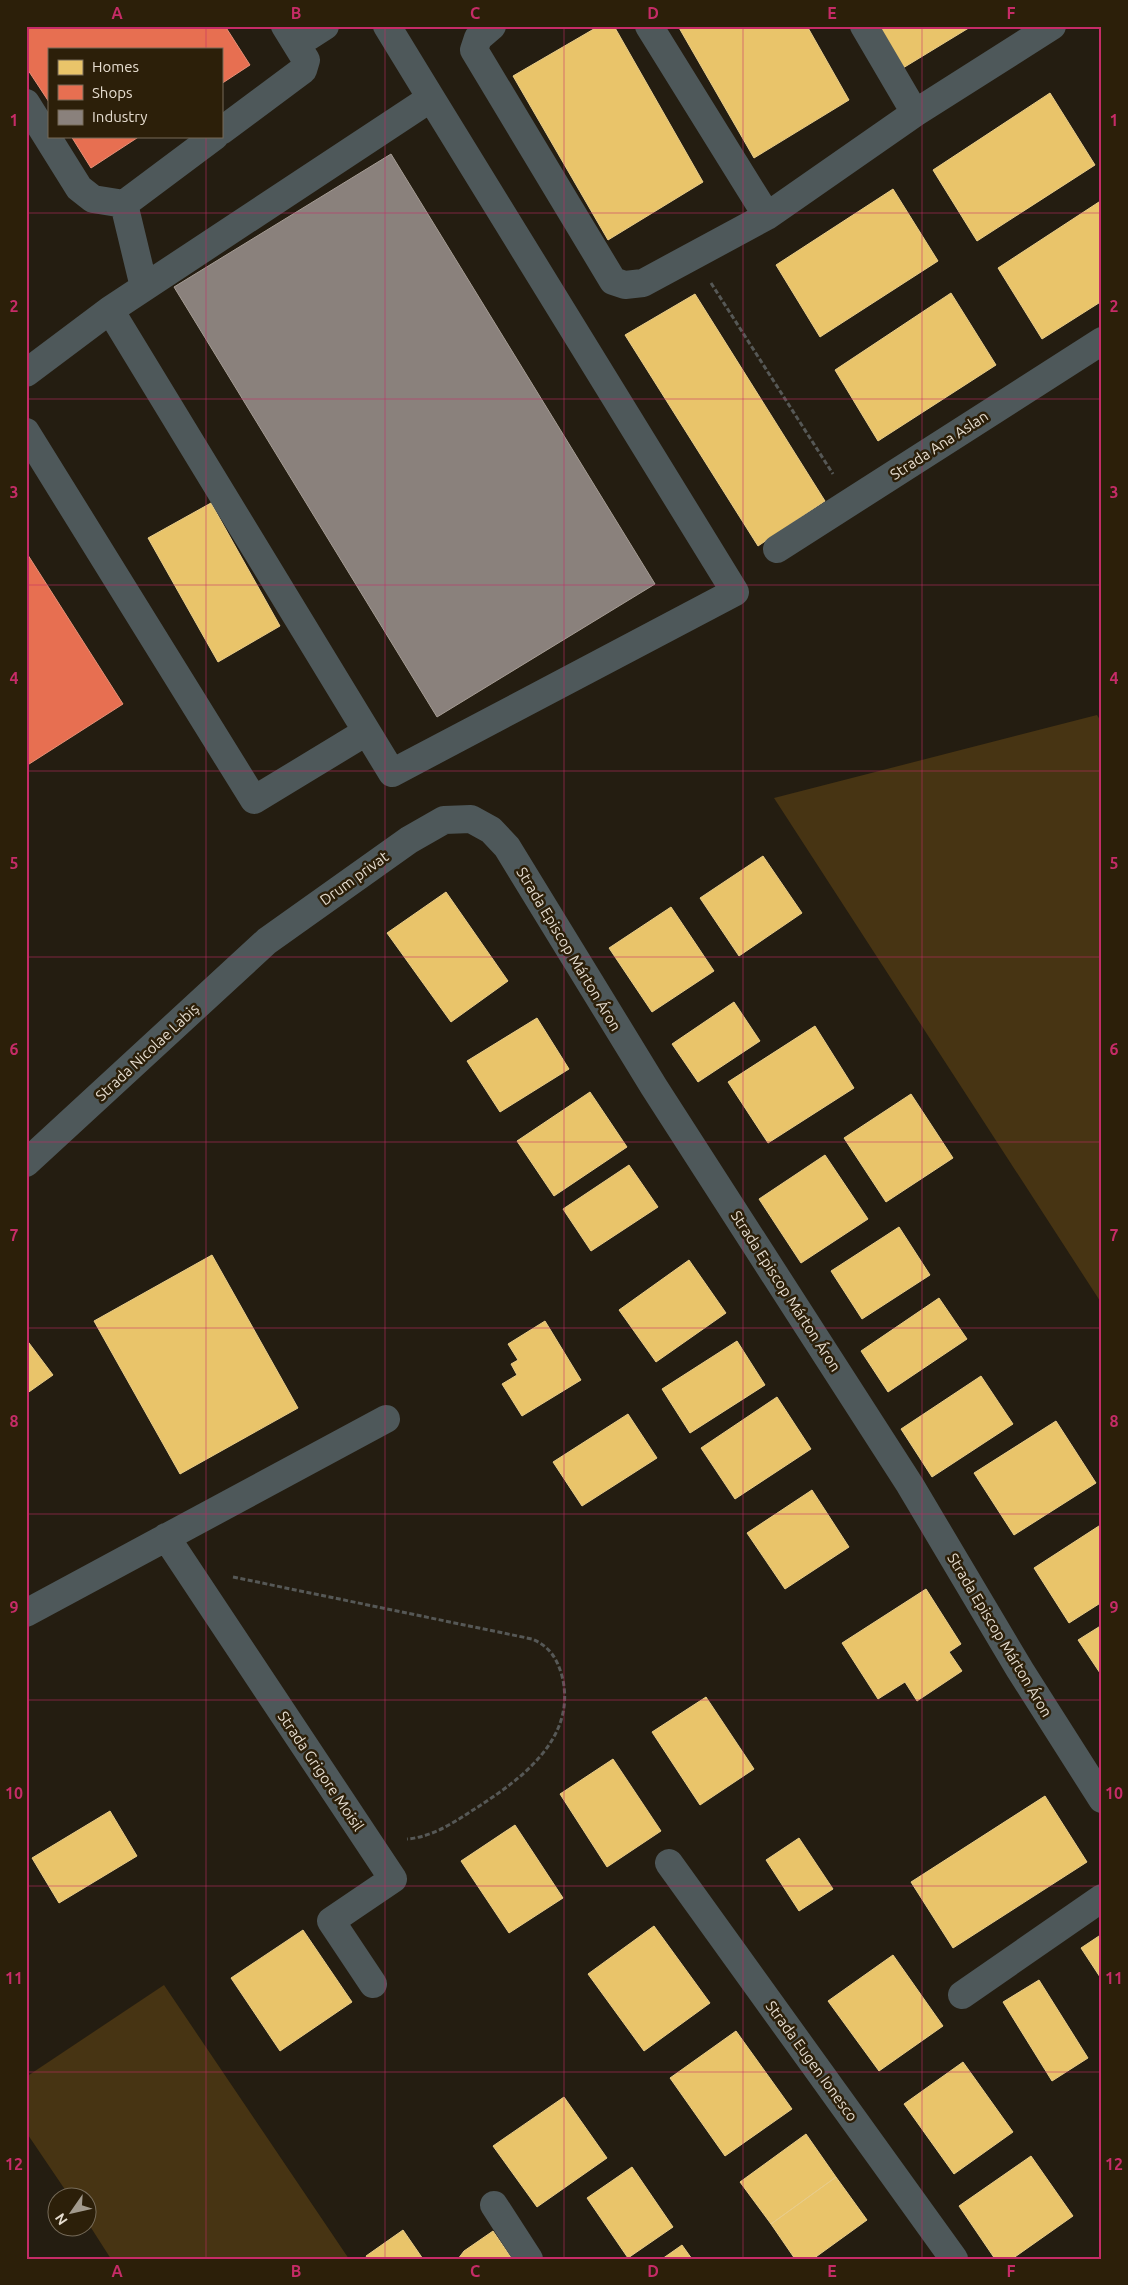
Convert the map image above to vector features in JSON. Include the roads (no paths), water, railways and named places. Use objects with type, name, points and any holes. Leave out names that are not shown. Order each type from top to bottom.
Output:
[{"type":"street","points":[[222,130],[303,70],[306,60],[291,35],[325,26]]},
{"type":"street","points":[[110,310],[392,773],[735,592],[387,26]]},
{"type":"street","points":[[492,26],[478,38],[474,50],[613,281],[625,285],[643,283],[768,216],[916,114],[1052,26]]},
{"type":"street","points":[[650,26],[768,216]]},
{"type":"street","points":[[864,26],[916,114]]},
{"type":"street","points":[[26,373],[110,310],[431,98]]},
{"type":"street","points":[[26,102],[48,138]]},
{"type":"street","points":[[48,138],[79,188],[93,199],[124,204],[211,138]]},
{"type":"street","points":[[124,204],[144,287]]},
{"type":"street","name":"Strada Ana Aslan","points":[[777,549],[1102,341]]},
{"type":"street","points":[[26,432],[254,800],[366,732]]},
{"type":"street","name":"Strada Episcop Márton Áron","points":[[444,820],[471,818],[491,830],[508,848],[654,1087],[910,1485],[1020,1670],[1102,1799]]},
{"type":"street","name":"Drum privat","points":[[267,941],[371,865],[408,840],[444,820]]},
{"type":"street","name":"Strada Nicolae Labiș","points":[[26,1163],[267,941]]},
{"type":"street","points":[[26,1613],[386,1419]]},
{"type":"street","name":"Strada Grigore Moisil","points":[[166,1537],[393,1879],[331,1921],[373,1984]]},
{"type":"street","name":"Strada Eugen Ionesco","points":[[669,1863],[954,2259]]},
{"type":"street","points":[[962,1995],[1102,1898]]},
{"type":"street","points":[[494,2205],[528,2259]]}]
